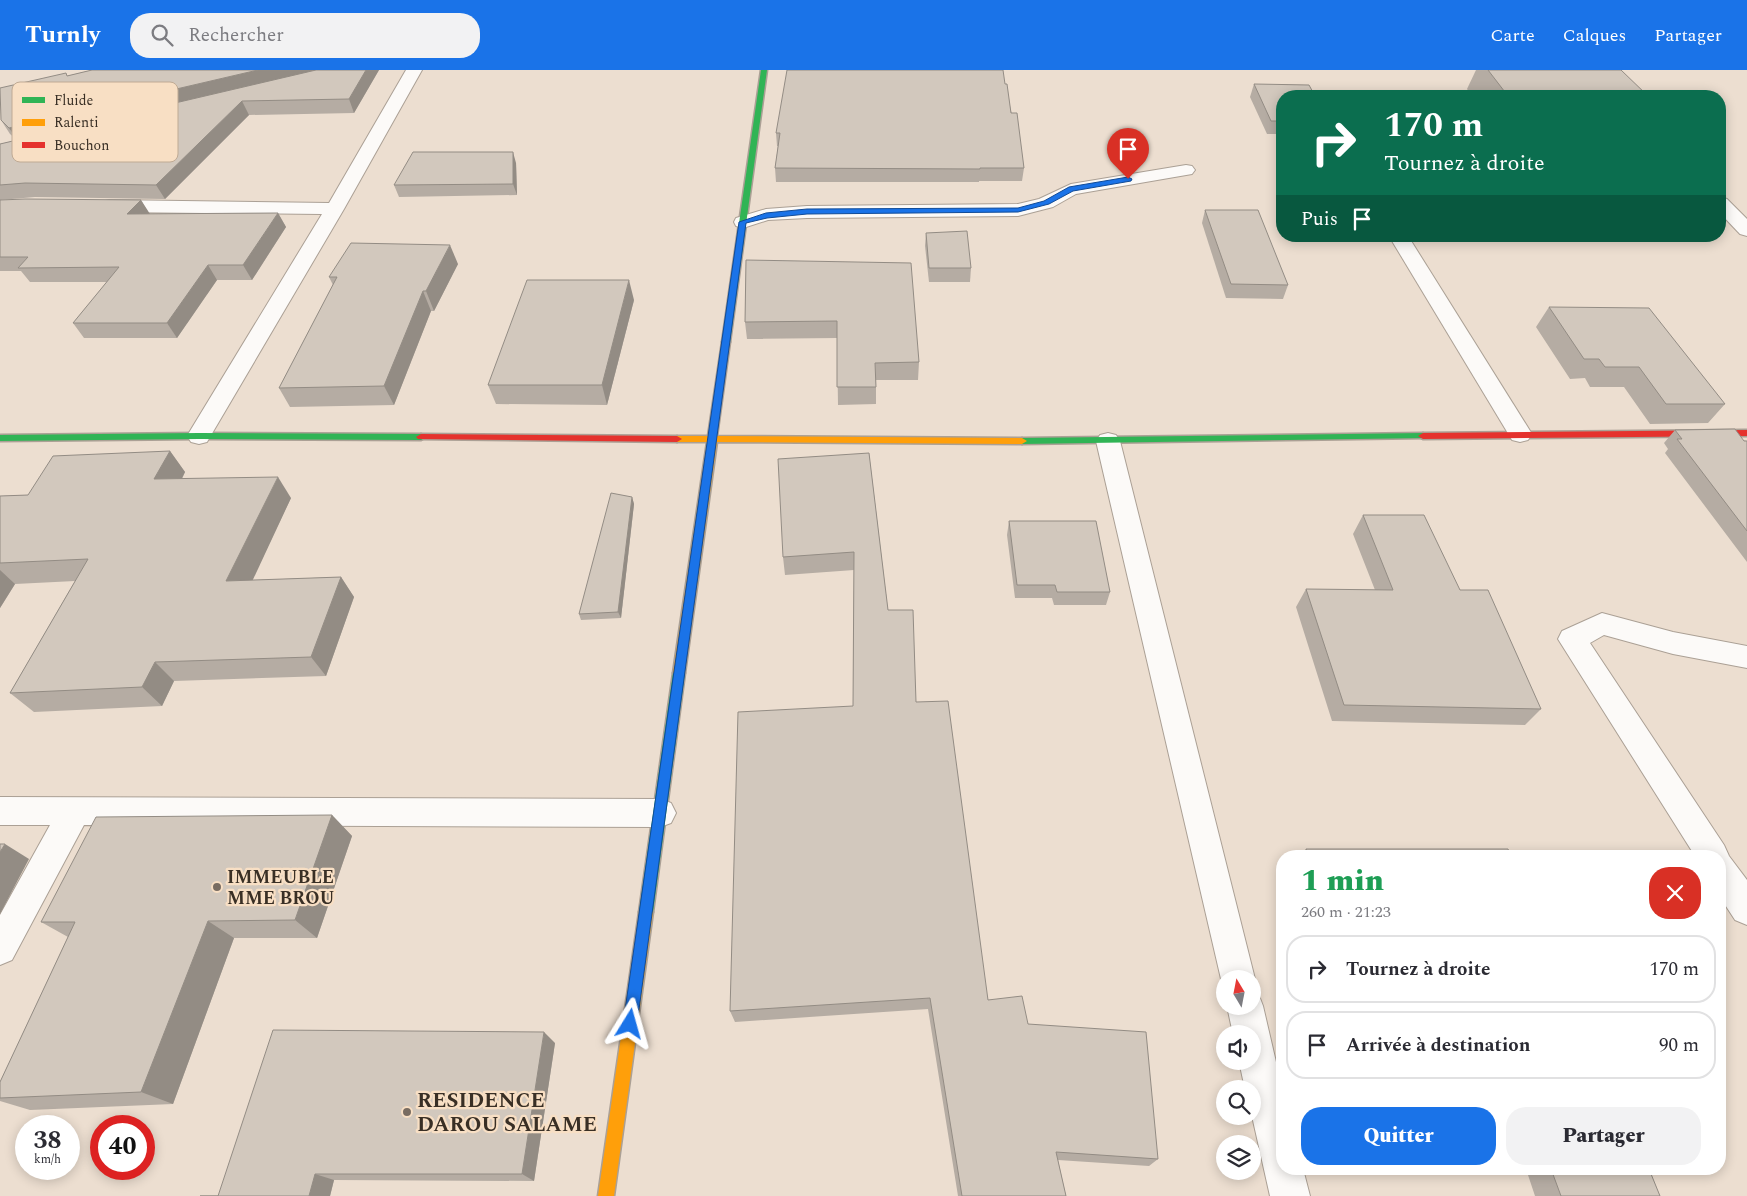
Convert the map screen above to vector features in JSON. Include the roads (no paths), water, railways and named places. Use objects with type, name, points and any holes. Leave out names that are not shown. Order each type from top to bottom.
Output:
[{"type":"street","points":[[199,436],[335,209],[414,70]]},
{"type":"street","points":[[606,1196],[764,70]]},
{"type":"street","points":[[743,222],[766,216],[807,212],[1018,210],[1046,203],[1071,189],[1186,170]]},
{"type":"street","points":[[95,206],[335,209]]},
{"type":"street","points":[[1726,209],[1747,230]]},
{"type":"street","points":[[1402,242],[1520,434]]},
{"type":"street","points":[[0,438],[199,436],[1108,441],[1520,434],[1747,433]]},
{"type":"street","points":[[1108,441],[1236,970]]},
{"type":"street","points":[[1708,850],[1572,639],[1602,624],[1673,643],[1747,658]]},
{"type":"street","points":[[0,811],[660,812]]},
{"type":"street","points":[[0,948],[75,811]]},
{"type":"street","points":[[1726,877],[1747,909]]},
{"type":"street","points":[[1260,1070],[1276,1138]]},
{"type":"street","points":[[1285,1175],[1290,1196]]},
{"type":"place","name":"IMMEUBLE MME BROU","points":[[217,887]]},
{"type":"place","name":"RESIDENCE DAROU SALAME","points":[[407,1112]]}]
